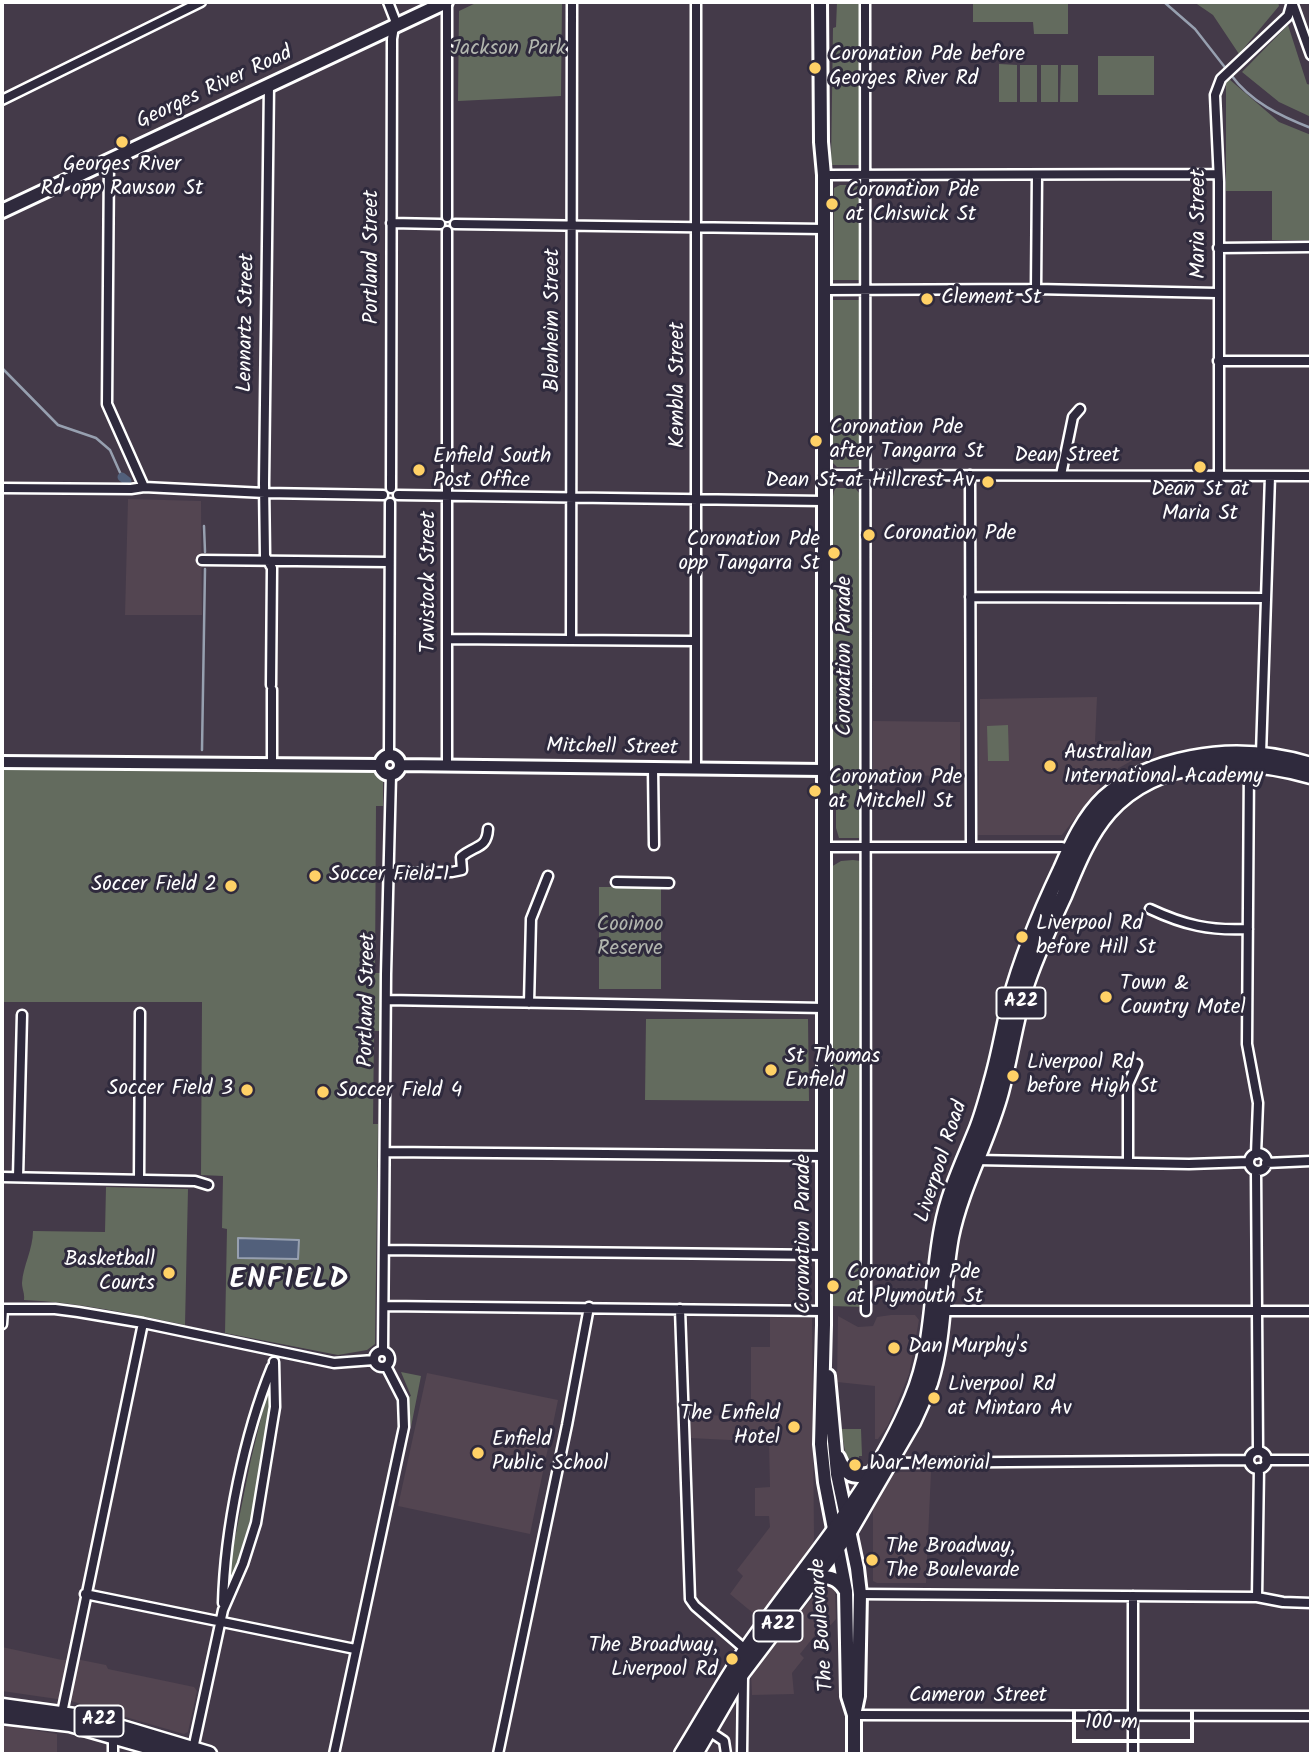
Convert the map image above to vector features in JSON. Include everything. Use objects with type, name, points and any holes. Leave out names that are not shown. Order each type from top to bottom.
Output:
[{"type":"highway","name":"Liverpool Road","points":[[695,1754],[743,1674],[838,1548],[846,1517],[900,1424],[921,1376],[930,1333],[941,1230],[949,1198],[971,1159],[1000,1094],[1024,990],[1087,818],[1102,800],[1144,772],[1168,762],[1204,755],[1261,754],[1311,765]]},
{"type":"highway","name":"Liverpool Road","points":[[1076,851],[1119,801],[1149,782],[1187,769],[1271,766],[1311,776]]},
{"type":"highway","name":"Liverpool Road","points":[[682,1754],[746,1650],[842,1532],[890,1463],[913,1422],[930,1383],[943,1311],[952,1235],[971,1159]]},
{"type":"highway","name":"A22","points":[[2,1706],[62,1713],[102,1722],[209,1754]]},
{"type":"highway","name":"A22","points":[[2,1716],[70,1724],[175,1754]]},
{"type":"main road","name":"Georges River Road","points":[[2,211],[446,2]]},
{"type":"main road","name":"Coronation Parade","points":[[820,2],[821,142],[824,175],[824,1328],[821,1444],[825,1482],[842,1532]]},
{"type":"main road","name":"Coronation Parade","points":[[824,175],[828,140],[828,2]]},
{"type":"main road","name":"Coronation Parade","points":[[824,1328],[837,1474],[846,1517]]},
{"type":"main road","points":[[834,1447],[844,1472],[849,1476],[856,1478],[872,1474]]},
{"type":"main road","name":"The Boulevarde","points":[[842,1532],[857,1568],[860,1594],[854,1754]]},
{"type":"main road","name":"The Boulevarde","points":[[838,1548],[846,1591],[848,1696],[854,1715]]},
{"type":"main road","points":[[814,1579],[831,1577],[841,1583],[846,1591]]},
{"type":"street","points":[[2,100],[201,2]]},
{"type":"street","name":"Portland Street","points":[[388,2],[394,14],[390,223],[394,492]]},
{"type":"street","points":[[446,2],[447,217]]},
{"type":"street","name":"Blenheim Street","points":[[571,639],[572,2]]},
{"type":"street","name":"Kembla Street","points":[[696,2],[696,769]]},
{"type":"street","name":"Coronation Parade","points":[[865,2],[866,1311]]},
{"type":"street","points":[[1292,2],[1311,55]]},
{"type":"street","name":"Maria Street","points":[[1219,475],[1218,174],[1215,95],[1222,79],[1288,16],[1292,2]]},
{"type":"street","name":"Lennartz Street","points":[[269,85],[265,493],[266,561],[272,568],[272,764]]},
{"type":"street","points":[[108,161],[107,404],[144,487]]},
{"type":"street","points":[[824,175],[1218,174]]},
{"type":"street","points":[[1036,289],[1037,175]]},
{"type":"street","points":[[447,217],[452,218],[455,224]]},
{"type":"street","points":[[440,224],[447,217]]},
{"type":"street","points":[[390,223],[440,224]]},
{"type":"street","points":[[440,224],[447,231],[452,230],[455,224]]},
{"type":"street","points":[[455,224],[824,229]]},
{"type":"street","name":"Tavistock Street","points":[[447,231],[447,765]]},
{"type":"street","points":[[1218,248],[1311,247]]},
{"type":"street","points":[[824,290],[1036,289],[1217,293]]},
{"type":"street","points":[[1218,361],[1311,361]]},
{"type":"street","points":[[1061,475],[1073,417],[1080,409]]},
{"type":"street","name":"Dean Street","points":[[823,475],[1311,476]]},
{"type":"street","points":[[970,475],[971,846]]},
{"type":"street","points":[[1261,754],[1270,476]]},
{"type":"street","points":[[2,488],[144,487],[383,495]]},
{"type":"street","points":[[383,495],[386,490],[448,495],[823,501]]},
{"type":"street","points":[[390,503],[395,501],[394,492]]},
{"type":"street","points":[[383,495],[390,503]]},
{"type":"street","points":[[389,755],[390,503]]},
{"type":"street","points":[[202,560],[389,562]]},
{"type":"street","points":[[970,597],[1266,598]]},
{"type":"street","points":[[447,639],[695,641]]},
{"type":"street","points":[[389,755],[396,757],[400,765],[399,771],[391,775],[383,772],[380,765],[384,757],[389,755]]},
{"type":"street","points":[[2,762],[380,765]]},
{"type":"street","name":"Mitchell Street","points":[[400,765],[823,770]]},
{"type":"street","points":[[1248,765],[1247,1044],[1257,1095],[1256,1154]]},
{"type":"street","points":[[653,768],[654,845]]},
{"type":"street","name":"Portland Street","points":[[383,1351],[391,775]]},
{"type":"street","points":[[388,873],[462,870],[461,857],[471,848],[484,845],[488,840],[488,829]]},
{"type":"street","points":[[823,847],[1062,847],[1076,851]]},
{"type":"street","points":[[529,1003],[531,919],[548,877]]},
{"type":"street","points":[[616,882],[668,883]]},
{"type":"street","points":[[1150,909],[1188,925],[1248,929]]},
{"type":"street","points":[[387,1000],[824,1008]]},
{"type":"street","points":[[139,1180],[140,1013]]},
{"type":"street","points":[[18,1177],[22,1015]]},
{"type":"street","points":[[1128,1163],[1128,1084],[1137,1064]]},
{"type":"street","points":[[386,1152],[824,1156]]},
{"type":"street","points":[[1256,1154],[1264,1156],[1266,1163],[1264,1168],[1256,1171],[1251,1168],[1249,1162],[1256,1154]]},
{"type":"street","points":[[971,1159],[1128,1163],[1249,1162]]},
{"type":"street","points":[[1266,1163],[1311,1161]]},
{"type":"street","points":[[1256,1171],[1258,1451]]},
{"type":"street","points":[[2,1177],[195,1181],[208,1185]]},
{"type":"street","points":[[384,1250],[824,1255]]},
{"type":"street","points":[[384,1306],[824,1311]]},
{"type":"street","points":[[498,1754],[589,1307]]},
{"type":"street","points":[[2,1324],[3,1309],[55,1309],[143,1323],[334,1363],[374,1360]]},
{"type":"street","points":[[680,1309],[690,1599],[746,1650]]},
{"type":"street","points":[[943,1311],[1311,1311]]},
{"type":"street","points":[[62,1713],[143,1323]]},
{"type":"street","points":[[223,1610],[224,1563],[237,1491],[265,1384],[277,1351]]},
{"type":"street","points":[[383,1351],[390,1357],[386,1366],[378,1367],[374,1360],[376,1354],[383,1351]]},
{"type":"street","points":[[193,1749],[223,1610],[243,1564],[256,1523],[275,1407],[274,1362]]},
{"type":"street","points":[[334,1754],[405,1418],[403,1399],[386,1366]]},
{"type":"street","points":[[1258,1451],[1265,1455],[1266,1460],[1259,1468],[1253,1467],[1249,1460],[1253,1452],[1258,1451]]},
{"type":"street","points":[[890,1463],[1249,1460]]},
{"type":"street","points":[[1266,1460],[1311,1460]]},
{"type":"street","points":[[1257,1597],[1259,1468]]},
{"type":"street","points":[[86,1594],[355,1649]]},
{"type":"street","points":[[860,1594],[1257,1597],[1311,1603]]},
{"type":"street","points":[[1133,1596],[1133,1754]]},
{"type":"street","points":[[742,1754],[743,1674]]},
{"type":"street","name":"Cameron Street","points":[[854,1715],[1311,1716]]},
{"type":"street","points":[[709,1731],[724,1741],[726,1754]]},
{"type":"street","points":[[113,1735],[113,1754]]},
{"type":"shaded area","points":[[128,499],[201,501],[202,615],[125,615]]},
{"type":"shaded area","name":"Australian International Academy","points":[[1097,697],[1095,742],[1127,740],[1142,749],[1133,760],[1110,773],[1062,835],[978,835],[980,699]]},
{"type":"shaded area","points":[[873,721],[960,722],[960,776],[873,775]]},
{"type":"shaded area","points":[[915,1315],[919,1320],[909,1374],[888,1425],[878,1439],[875,1439],[875,1386],[837,1382],[838,1316],[858,1327],[873,1326],[877,1317]]},
{"type":"shaded area","points":[[770,1317],[812,1318],[814,1537],[813,1546],[759,1618],[730,1594],[743,1576],[737,1570],[770,1527],[769,1516],[755,1516],[755,1488],[770,1487],[769,1442],[690,1438],[691,1415],[751,1416],[751,1347],[770,1347]]},
{"type":"shaded area","name":"Enfield Public School","points":[[427,1373],[558,1400],[530,1534],[398,1506]]},
{"type":"shaded area","points":[[931,1472],[926,1583],[873,1581],[873,1508],[894,1474]]},
{"type":"shaded area","points":[[825,1582],[835,1589],[836,1619],[821,1636],[816,1634],[800,1654],[804,1658],[792,1673],[794,1694],[752,1695],[751,1674]]},
{"type":"shaded area","points":[[2,1647],[62,1660],[81,1660],[106,1665],[108,1669],[194,1687],[197,1691],[188,1732],[184,1734],[71,1701],[2,1691]]},
{"type":"shaded area","points":[[2,1725],[57,1734],[57,1754],[2,1754]]},
{"type":"green space","name":"Jackson Park","points":[[478,2],[562,2],[561,96],[458,101],[459,11]]},
{"type":"green space","points":[[837,2],[859,2],[860,165],[831,165],[833,28],[836,27]]},
{"type":"green space","points":[[973,2],[1068,2],[1068,34],[1034,34],[1033,22],[973,22]]},
{"type":"green space","points":[[1194,2],[1278,2],[1279,6],[1239,54],[1213,15]]},
{"type":"green space","points":[[1288,25],[1307,84],[1311,85],[1311,117],[1279,102],[1242,72]]},
{"type":"green space","points":[[1098,56],[1154,56],[1154,95],[1098,95]]},
{"type":"green space","points":[[999,64],[1017,65],[1017,102],[999,102]]},
{"type":"green space","points":[[1020,65],[1037,65],[1037,102],[1020,102]]},
{"type":"green space","points":[[1041,65],[1058,65],[1058,102],[1041,102]]},
{"type":"green space","points":[[1061,65],[1078,65],[1078,102],[1060,102]]},
{"type":"green space","points":[[1229,79],[1279,122],[1311,135],[1311,240],[1272,240],[1272,191],[1226,191],[1226,82]]},
{"type":"green space","points":[[840,185],[860,185],[860,280],[833,280],[834,188]]},
{"type":"green space","points":[[831,300],[860,300],[862,464],[857,467],[837,467],[831,461]]},
{"type":"green space","points":[[836,488],[855,488],[860,494],[859,838],[839,838],[836,828],[836,799],[832,794],[832,502]]},
{"type":"green space","points":[[1008,725],[1009,761],[988,761],[987,726]]},
{"type":"green space","points":[[2,766],[374,771],[383,779],[383,806],[376,806],[375,973],[380,973],[380,1031],[374,1031],[373,1124],[378,1124],[375,1344],[367,1350],[338,1355],[225,1333],[227,1229],[222,1228],[223,1176],[201,1175],[202,1002],[2,1002]]},
{"type":"green space","points":[[841,861],[861,861],[864,1307],[831,1306],[831,867]]},
{"type":"green space","name":"Cooinoo Reserve","points":[[599,887],[661,887],[661,989],[599,989]]},
{"type":"green space","points":[[646,1019],[808,1019],[809,1101],[645,1100]]},
{"type":"green space","points":[[106,1187],[188,1189],[185,1325],[85,1306],[24,1300],[22,1283],[33,1231],[105,1232]]},
{"type":"green space","points":[[401,1372],[421,1376],[411,1427],[408,1397],[411,1396]]},
{"type":"green space","points":[[267,1394],[272,1398],[253,1512],[229,1588],[229,1568]]},
{"type":"green space","points":[[841,1429],[861,1429],[862,1456],[859,1456],[858,1467],[852,1471],[848,1468]]},
{"type":"water","points":[[238,1238],[299,1240],[298,1259],[238,1258]]},
{"type":"waterway","points":[[1164,2],[1195,29],[1227,70]]},
{"type":"waterway","points":[[1231,75],[1239,85],[1267,107],[1311,128]]},
{"type":"waterway","points":[[2,368],[58,425],[96,438],[110,450],[122,477]]},
{"type":"waterway","points":[[122,477],[127,481]]},
{"type":"waterway","points":[[204,526],[205,552]]},
{"type":"waterway","points":[[202,750],[205,569]]},
{"type":"place","name":"Coronation Pde before Georges River Rd","points":[[815,68]]},
{"type":"place","name":"Georges River Rd opp Rawson St","points":[[122,142]]},
{"type":"place","name":"Coronation Pde at Chiswick St","points":[[832,204]]},
{"type":"place","name":"Clement St","points":[[927,299]]},
{"type":"place","name":"Coronation Pde after Tangarra St","points":[[816,441]]},
{"type":"place","name":"Dean St at Maria St","points":[[1200,467]]},
{"type":"place","name":"Enfield South Post Office","points":[[419,470]]},
{"type":"place","name":"Dean St at Hillcrest Av","points":[[988,482]]},
{"type":"place","name":"Coronation Pde","points":[[869,535]]},
{"type":"place","name":"Coronation Pde opp Tangarra St","points":[[834,553]]},
{"type":"place","name":"Australian International Academy","points":[[1050,766]]},
{"type":"place","name":"Coronation Pde at Mitchell St","points":[[815,791]]},
{"type":"place","name":"Soccer Field 1","points":[[315,876]]},
{"type":"place","name":"Soccer Field 2","points":[[231,886]]},
{"type":"place","name":"Liverpool Rd before Hill St","points":[[1022,937]]},
{"type":"place","name":"Town & Country Motel","points":[[1106,997]]},
{"type":"place","name":"St Thomas Enfield","points":[[771,1070]]},
{"type":"place","name":"Liverpool Rd before High St","points":[[1013,1076]]},
{"type":"place","name":"Soccer Field 3","points":[[247,1090]]},
{"type":"place","name":"Soccer Field 4","points":[[323,1092]]},
{"type":"place","name":"Basketball Courts","points":[[169,1273]]},
{"type":"place","name":"Coronation Pde at Plymouth St","points":[[833,1286]]},
{"type":"place","name":"Dan Murphy's","points":[[894,1348]]},
{"type":"place","name":"Liverpool Rd at Mintaro Av","points":[[934,1398]]},
{"type":"place","name":"The Enfield Hotel","points":[[794,1427]]},
{"type":"place","name":"Enfield Public School","points":[[478,1453]]},
{"type":"place","name":"War Memorial","points":[[855,1465]]},
{"type":"place","name":"The Broadway, The Boulevarde","points":[[872,1560]]},
{"type":"place","name":"The Broadway, Liverpool Rd","points":[[732,1659]]},
{"type":"district","name":"ENFIELD","points":[[290,1282]]}]
